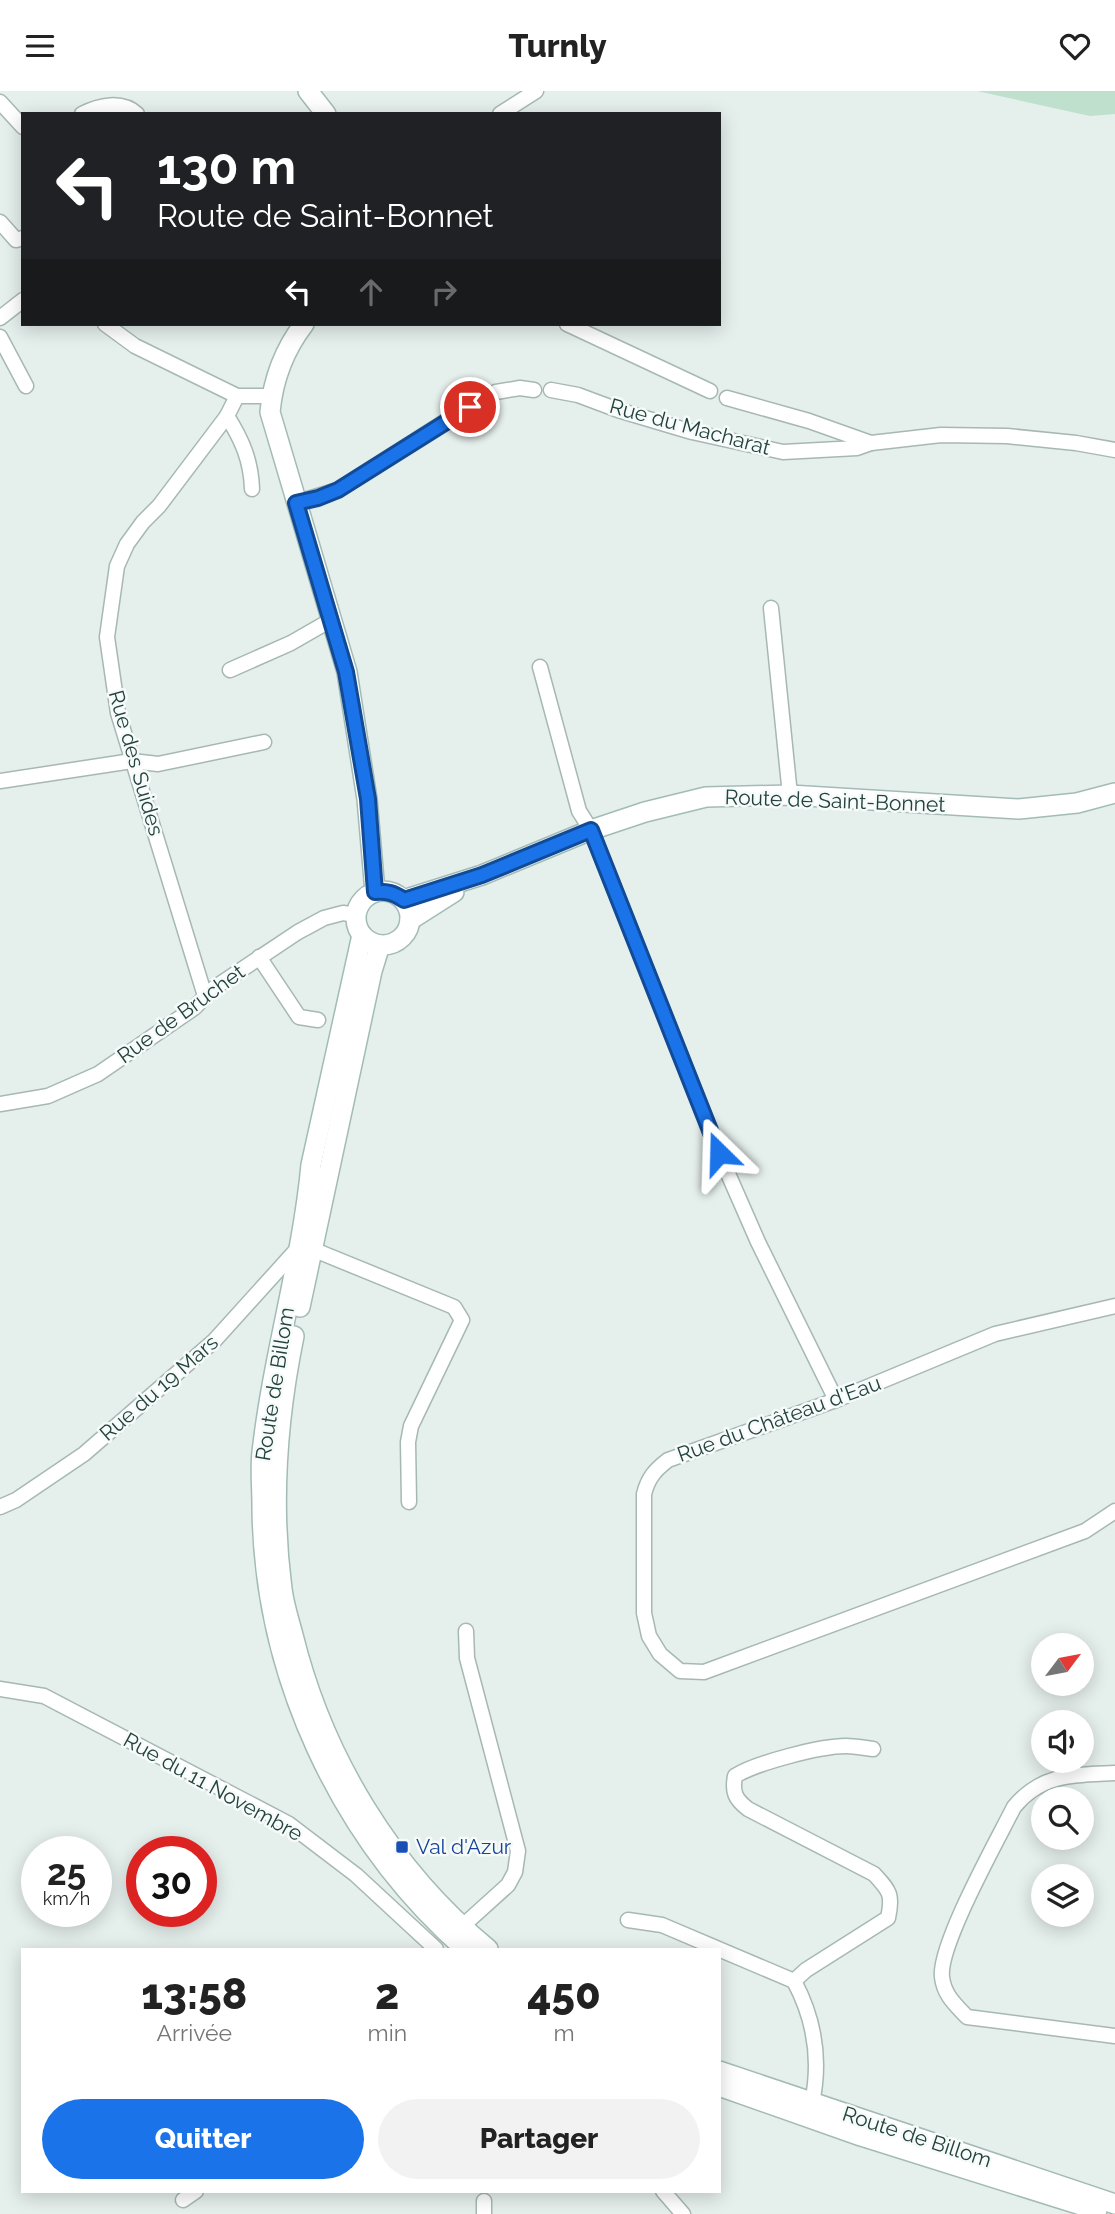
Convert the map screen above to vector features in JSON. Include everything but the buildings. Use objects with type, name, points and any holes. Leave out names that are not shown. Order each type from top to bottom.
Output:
[{"type":"main road","points":[[309,91],[325,112]]},
{"type":"main road","points":[[302,326],[292,339],[279,369],[271,396],[270,412],[346,672],[368,799],[375,892]]},
{"type":"main road","name":"Route de Saint-Bonnet","points":[[404,900],[482,875],[591,830],[645,812],[706,797],[790,795],[1018,809],[1077,803],[1115,793]]},
{"type":"main road","name":"Route de Saint-Bonnet","points":[[410,920],[482,875]]},
{"type":"main road","points":[[386,891],[404,900],[409,909],[410,920],[401,939],[380,945],[370,942],[362,935],[357,926],[356,915],[366,897],[375,892],[386,891]]},
{"type":"main road","name":"Route de Billom","points":[[362,935],[311,1165],[305,1248],[278,1449],[276,1533],[282,1592],[301,1668],[324,1729],[345,1774],[396,1853],[426,1890],[453,1941],[484,1948]]},
{"type":"main road","name":"Route de Billom","points":[[305,1248],[380,945]]},
{"type":"main road","name":"Route de Billom","points":[[721,2072],[1115,2204]]},
{"type":"main road","name":"Route de Billom","points":[[721,2087],[861,2136],[1110,2214]]},
{"type":"street","points":[[503,112],[536,91]]},
{"type":"street","points":[[0,102],[21,125]]},
{"type":"street","points":[[86,112],[125,105],[134,112]]},
{"type":"street","points":[[0,222],[16,240],[21,239]]},
{"type":"street","points":[[0,318],[21,302]]},
{"type":"street","points":[[108,326],[135,346],[237,396],[271,396]]},
{"type":"street","points":[[571,326],[710,391]]},
{"type":"street","points":[[0,337],[26,386]]},
{"type":"street","points":[[296,503],[338,490],[496,392],[520,388],[534,390]]},
{"type":"street","name":"Rue du Macharat","points":[[551,390],[578,395],[692,432],[783,452],[857,448],[871,443],[941,435],[1007,436],[1115,450]]},
{"type":"street","name":"Rue des Suides","points":[[205,996],[118,713],[107,637],[117,566],[127,544],[228,416],[237,396]]},
{"type":"street","points":[[727,398],[810,421],[871,443]]},
{"type":"street","points":[[228,416],[243,441],[251,467],[252,489]]},
{"type":"street","points":[[771,608],[790,795]]},
{"type":"street","points":[[230,670],[291,643],[331,620]]},
{"type":"street","points":[[540,667],[579,811],[591,830],[719,1153],[758,1242],[836,1400]]},
{"type":"street","points":[[0,781],[132,761],[158,764],[264,742]]},
{"type":"street","name":"Rue de Bruchet","points":[[0,1104],[48,1096],[98,1074],[194,1008],[205,996],[259,957],[298,932],[324,918],[342,913],[356,915]]},
{"type":"street","points":[[259,957],[299,1017],[317,1020]]},
{"type":"street","points":[[305,1248],[454,1307],[462,1320],[411,1426],[408,1442],[408,1502]]},
{"type":"street","name":"Rue du 19 Mars","points":[[0,1507],[16,1500],[84,1454],[214,1341],[305,1248]]},
{"type":"street","name":"Rue du Château d'Eau","points":[[1115,1306],[995,1334],[836,1400],[668,1459],[653,1471],[644,1494],[644,1613],[649,1636],[660,1654],[680,1671],[704,1672],[1085,1531],[1115,1511]]},
{"type":"street","points":[[453,1941],[508,1885],[515,1872],[518,1851],[467,1658],[466,1631]]},
{"type":"street","name":"Rue du 11 Novembre","points":[[0,1689],[44,1696],[289,1824],[356,1875],[453,1941]]},
{"type":"street","points":[[794,1981],[806,1970],[888,1918],[892,1901],[887,1888],[874,1874],[748,1809],[737,1800],[733,1789],[735,1776],[746,1770],[813,1751],[844,1746],[873,1749]]},
{"type":"street","points":[[1115,1773],[1056,1778],[1036,1785],[1023,1795],[1014,1807],[966,1904],[948,1946],[942,1974],[947,1995],[967,2017],[1115,2036]]},
{"type":"street","points":[[628,1920],[662,1925],[716,1948]]},
{"type":"street","points":[[721,1950],[794,1981],[806,2003],[814,2029],[815,2087],[812,2103]]},
{"type":"street","points":[[183,2200],[193,2193]]},
{"type":"street","points":[[665,2193],[683,2214]]},
{"type":"green space","points":[[977,91],[1115,91],[1115,114],[1090,116]]},
{"type":"place","name":"Val d'Azur","points":[[402,1847]]},
{"type":"route","points":[[470,407],[358,479],[318,498],[296,503],[346,672],[368,799],[375,892],[386,891],[404,900],[482,875],[591,830],[719,1153]]}]
